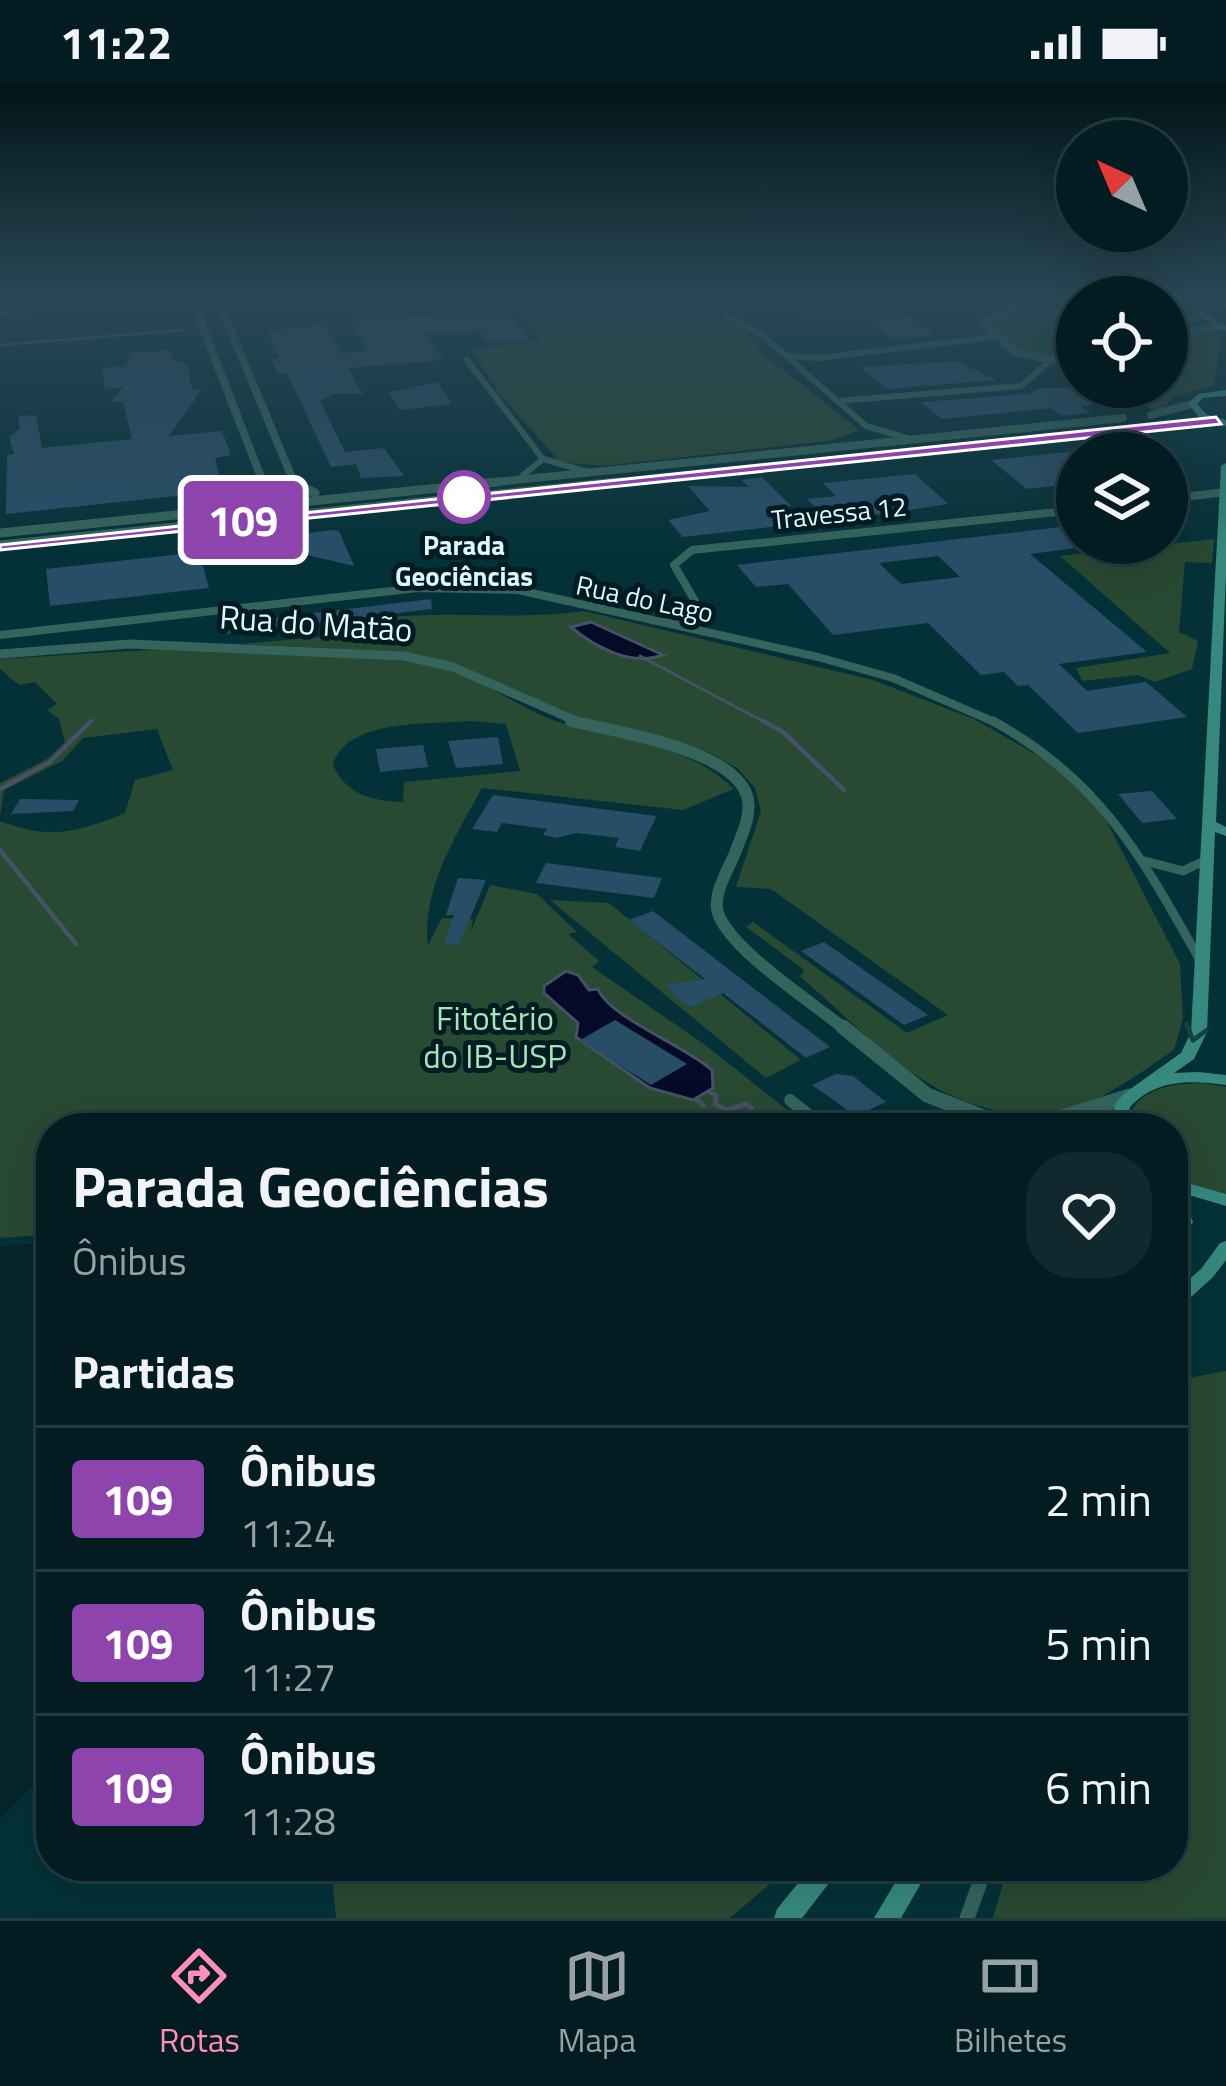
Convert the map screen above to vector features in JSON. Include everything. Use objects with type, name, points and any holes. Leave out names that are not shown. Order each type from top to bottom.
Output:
[{"type":"main road","points":[[1192,404],[1224,393]]},
{"type":"main road","points":[[1192,404],[1223,423]]},
{"type":"main road","points":[[1124,1113],[1130,1096],[1194,1046],[1208,859],[1226,463]]},
{"type":"main road","points":[[1209,824],[1226,832]]},
{"type":"main road","points":[[1150,1084],[1185,1076],[1226,1080]]},
{"type":"main road","points":[[1188,1192],[1226,1200]]},
{"type":"main road","points":[[1188,1290],[1208,1273],[1226,1247]]},
{"type":"main road","points":[[786,1918],[815,1881]]},
{"type":"main road","points":[[887,1918],[910,1881]]},
{"type":"street","points":[[225,383],[265,487],[238,506]]},
{"type":"street","points":[[250,383],[297,488],[338,496]]},
{"type":"street","points":[[484,383],[543,459],[588,472]]},
{"type":"street","points":[[817,383],[866,426],[910,440]]},
{"type":"street","points":[[838,400],[870,401],[1025,383]]},
{"type":"street","points":[[846,407],[870,401]]},
{"type":"street","points":[[0,545],[1104,426],[1192,404]]},
{"type":"street","points":[[238,413],[263,411]]},
{"type":"street","points":[[0,533],[1087,421],[1104,426],[1223,423]]},
{"type":"street","points":[[866,426],[871,444]]},
{"type":"street","points":[[250,449],[277,448]]},
{"type":"street","points":[[522,476],[538,468],[543,459]]},
{"type":"street","points":[[688,462],[685,466],[695,472]]},
{"type":"street","points":[[665,464],[678,467],[676,474]]},
{"type":"street","points":[[423,486],[415,494],[429,500]]},
{"type":"street","points":[[389,490],[401,495],[400,504]]},
{"type":"street","points":[[1188,496],[1225,492]]},
{"type":"street","name":"Travessa 12","points":[[688,629],[684,616],[695,598],[674,565],[692,550],[1056,512]]},
{"type":"street","name":"Rua do Lago","points":[[0,635],[476,586],[518,590],[886,676],[992,717],[1086,786],[1142,859],[1202,964]]},
{"type":"street","points":[[658,622],[684,616]]},
{"type":"street","name":"Rua do Matão","points":[[0,654],[130,644],[404,656],[453,667],[562,718],[694,752],[740,782],[748,797],[748,819],[718,898],[718,913],[731,936],[927,1095],[968,1113]]},
{"type":"street","points":[[1142,859],[1183,871],[1208,859]]},
{"type":"street","points":[[1076,1113],[1130,1096]]},
{"type":"street","points":[[790,1100],[806,1113]]},
{"type":"street","points":[[967,1918],[981,1881]]},
{"type":"shaded area","points":[[0,383],[1056,383],[1056,408],[1188,408],[1188,383],[1226,383],[1226,1918],[0,1918],[0,1819],[36,1782],[36,1881],[1188,1881],[1188,1113],[36,1113],[36,1244],[0,1246]]},
{"type":"shaded area","points":[[591,622],[663,655],[626,656],[601,647],[571,627]]},
{"type":"shaded area","points":[[566,971],[578,975],[589,990],[598,989],[632,1021],[712,1070],[713,1088],[693,1100],[650,1088],[576,1037],[578,1023],[544,993],[544,986]]},
{"type":"green space","points":[[492,383],[799,383],[859,430],[830,441],[603,466],[560,462]]},
{"type":"green space","points":[[1188,383],[1213,386],[1188,393]]},
{"type":"green space","points":[[1214,539],[1212,563],[1188,562],[1188,542]]},
{"type":"green space","points":[[1069,564],[1185,564],[1179,632],[1198,641],[1192,669],[1155,682],[1138,675],[1082,681],[1076,668],[1170,653]]},
{"type":"green space","points":[[584,611],[873,680],[974,719],[1051,763],[1102,812],[1180,964],[1183,1019],[1174,1050],[1095,1100],[1060,1113],[1012,1113],[946,1093],[895,1060],[800,977],[804,970],[746,927],[753,922],[907,1033],[948,1015],[771,889],[736,887],[761,811],[755,788],[737,768],[708,752],[586,722],[406,652],[240,644],[387,631],[384,618]]},
{"type":"green space","name":"Fitotério do IB-USP","points":[[164,649],[380,656],[449,670],[550,719],[696,762],[734,789],[683,810],[482,788],[435,883],[428,945],[442,918],[473,919],[470,933],[490,885],[537,894],[577,932],[568,934],[599,961],[592,967],[704,1044],[791,1113],[36,1113],[36,1235],[0,1238],[0,821],[49,832],[92,825],[125,813],[135,780],[173,770],[157,729],[83,738],[62,761],[4,790],[0,816],[0,783],[47,759],[65,742],[59,719],[47,710],[57,704],[35,682],[19,685],[0,669],[0,659]],"holes":[[[469,721],[506,724],[520,771],[404,782],[403,802],[353,790],[333,765],[341,750],[371,731]]]},
{"type":"green space","points":[[550,900],[609,903],[801,1060],[766,1078]]},
{"type":"green space","points":[[1178,1085],[1226,1087],[1226,1194],[1188,1184],[1188,1113],[1131,1113],[1144,1096]]},
{"type":"green space","points":[[1226,1371],[1226,1918],[993,1918],[1004,1881],[1188,1881],[1188,1378]]},
{"type":"green space","points":[[332,1881],[773,1881],[730,1918],[336,1918]]},
{"type":"building","points":[[104,383],[191,383],[192,389],[202,389],[169,436],[222,431],[231,455],[215,458],[223,491],[6,514],[7,455],[14,454],[9,437],[20,429],[18,416],[36,415],[42,448],[132,439],[123,402],[111,402],[123,387],[105,389]]},
{"type":"building","points":[[291,383],[356,383],[363,394],[333,394],[320,401],[345,452],[384,448],[404,476],[361,478],[356,464],[331,467]]},
{"type":"building","points":[[437,383],[452,404],[400,410],[389,392]]},
{"type":"building","points":[[880,383],[966,383],[888,389]]},
{"type":"building","points":[[1056,388],[1056,408],[1084,408],[1091,413],[1062,416],[1052,408],[942,419],[921,402],[1029,394]]},
{"type":"building","points":[[1056,453],[1056,486],[1027,489],[991,460]]},
{"type":"building","points":[[915,474],[948,504],[829,522],[807,499],[836,496],[823,483]]},
{"type":"building","points":[[762,477],[791,506],[780,508],[797,524],[683,537],[668,520],[710,511],[688,486],[749,487],[741,480]]},
{"type":"building","points":[[1056,527],[1056,551],[1030,554],[1147,652],[1059,664],[1087,691],[1146,682],[1187,717],[1078,733],[1028,685],[1018,686],[1004,672],[981,675],[928,623],[833,635],[788,584],[756,587],[737,565]],"holes":[[[938,556],[960,577],[901,584],[879,563]]]},
{"type":"building","points":[[333,530],[339,531],[354,566],[248,541]]},
{"type":"building","points":[[199,552],[209,588],[50,606],[46,569]]},
{"type":"building","points":[[431,599],[432,609],[224,634],[222,624]]},
{"type":"building","points":[[498,737],[503,764],[456,768],[448,741]]},
{"type":"building","points":[[423,745],[428,767],[380,772],[376,749]]},
{"type":"building","points":[[1152,791],[1177,819],[1142,823],[1118,794]]},
{"type":"building","points":[[493,795],[656,816],[640,851],[615,847],[619,838],[576,833],[556,838],[543,835],[547,829],[502,823],[497,832],[472,829]]},
{"type":"building","points":[[20,799],[79,800],[73,811],[11,814]]},
{"type":"building","points":[[546,863],[662,878],[654,898],[536,883]]},
{"type":"building","points":[[458,878],[486,880],[459,945],[444,944],[454,915],[446,915]]},
{"type":"building","points":[[653,911],[830,1047],[806,1058],[723,993],[690,1007],[680,1000],[665,985],[705,979],[629,920]]},
{"type":"building","points":[[824,942],[928,1015],[904,1025],[801,951]]},
{"type":"building","points":[[615,1020],[687,1064],[651,1085],[580,1040]]},
{"type":"building","points":[[836,1074],[853,1076],[886,1102],[852,1113],[812,1085]]},
{"type":"waterway","points":[[640,656],[768,724]]},
{"type":"waterway","points":[[0,789],[50,762],[91,721]]},
{"type":"waterway","points":[[763,721],[783,732],[844,790]]},
{"type":"waterway","points":[[0,850],[76,944]]},
{"type":"waterway","points":[[709,1092],[716,1095],[715,1104],[727,1110],[746,1104],[752,1108]]},
{"type":"waterway","points":[[696,1099],[704,1106]]},
{"type":"bus line","name":"109","points":[[0,545],[1216,421]]},
{"type":"place","name":"Parada Geociências","points":[[464,497]]}]
